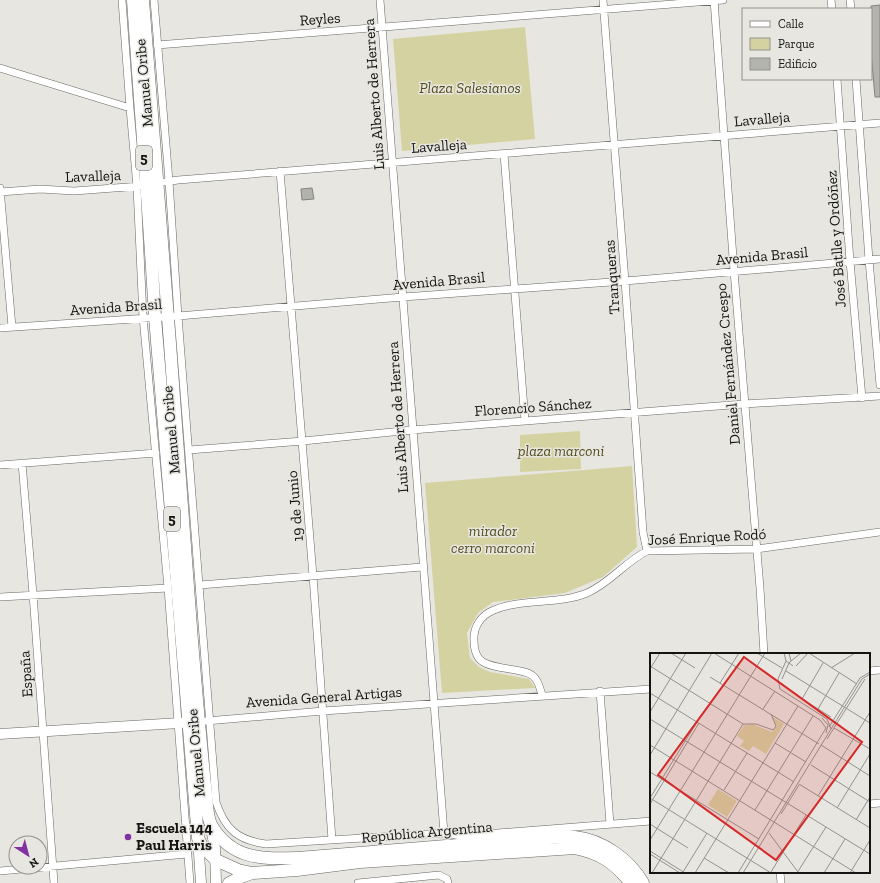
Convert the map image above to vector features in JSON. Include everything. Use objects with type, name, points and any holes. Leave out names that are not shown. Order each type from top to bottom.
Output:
[{"type":"highway","name":"Manuel Oribe","points":[[133,0],[141,186],[157,237],[173,316],[194,722],[198,838]]},
{"type":"highway","name":"Manuel Oribe","points":[[143,0],[164,182],[149,317],[194,722],[210,823]]},
{"type":"highway","name":"República Argentina","points":[[210,823],[225,843],[253,857],[264,859],[306,858],[576,837],[590,840],[607,847],[622,858],[632,868],[643,883]]},
{"type":"highway","name":"República Argentina","points":[[198,838],[202,846],[216,860],[238,870],[252,873],[298,870],[360,862],[575,848],[590,851],[609,861],[631,883]]},
{"type":"highway","points":[[229,883],[252,873]]},
{"type":"main road","name":"Avenida General Artigas","points":[[0,734],[194,722]]},
{"type":"main road","name":"5","points":[[210,823],[216,860],[216,883]]},
{"type":"main road","name":"5","points":[[198,838],[201,883]]},
{"type":"street","points":[[122,0],[130,108],[141,186],[156,453],[168,588],[194,722],[187,854],[190,883]]},
{"type":"street","name":"Manuel Oribe","points":[[154,0],[173,316],[189,450],[200,585],[194,722],[221,815],[227,825],[238,835],[250,842],[266,844],[332,840]]},
{"type":"street","name":"Luis Alberto de Herrera","points":[[380,0],[422,567],[444,833]]},
{"type":"street","name":"Tranqueras","points":[[603,0],[643,532],[647,551]]},
{"type":"street","name":"Daniel Fernández Crespo","points":[[714,0],[764,653]]},
{"type":"street","name":"Reyles","points":[[157,45],[723,0]]},
{"type":"street","points":[[0,68],[130,108]]},
{"type":"street","name":"José Batlle y Ordóñez","points":[[837,80],[850,261],[862,398]]},
{"type":"street","points":[[856,80],[880,385]]},
{"type":"street","name":"Lavalleja","points":[[0,192],[40,189],[74,191],[141,186],[164,182],[280,171],[880,123]]},
{"type":"street","points":[[504,154],[525,421]]},
{"type":"street","name":"19 de Junio","points":[[280,171],[303,441],[332,840]]},
{"type":"street","points":[[0,187],[12,327]]},
{"type":"street","name":"Avenida Brasil","points":[[0,328],[173,316],[515,288],[625,281],[880,259]]},
{"type":"street","name":"Florencio Sánchez","points":[[189,450],[525,421],[744,404],[880,396]]},
{"type":"street","points":[[0,465],[156,453]]},
{"type":"street","name":"España","points":[[22,463],[54,883]]},
{"type":"street","name":"José Enrique Rodó","points":[[542,695],[537,681],[532,676],[525,672],[496,667],[483,662],[479,658],[475,650],[474,632],[478,622],[486,614],[494,610],[512,606],[570,598],[585,594],[610,579],[638,555],[647,551],[756,549],[880,532]]},
{"type":"street","points":[[200,585],[422,567]]},
{"type":"street","points":[[0,597],[33,594],[168,588]]},
{"type":"street","points":[[870,671],[880,670]]},
{"type":"street","name":"Avenida General Artigas","points":[[194,722],[542,695],[650,689]]},
{"type":"street","points":[[600,691],[610,824]]},
{"type":"street","points":[[870,804],[880,803]]},
{"type":"street","points":[[332,840],[444,833],[460,836],[650,822]]},
{"type":"street","points":[[0,870],[187,854]]},
{"type":"street","points":[[780,873],[781,883]]},
{"type":"street","points":[[358,883],[439,875],[447,881]]},
{"type":"green space","name":"Plaza Salesianos","points":[[525,27],[535,139],[402,151],[393,39]]},
{"type":"green space","name":"plaza marconi","points":[[580,431],[581,469],[520,472],[520,435]]},
{"type":"green space","name":"mirador cerro marconi","points":[[632,466],[637,547],[603,577],[565,593],[493,602],[478,613],[467,633],[470,658],[479,667],[490,672],[529,679],[535,688],[442,693],[425,483]]},
{"type":"building","points":[[880,5],[880,97],[875,97],[872,63],[871,6]]},
{"type":"building","points":[[312,188],[314,199],[302,200],[301,189]]},
{"type":"place","name":"Escuela 144 Paul Harris","points":[[128,837]]}]
